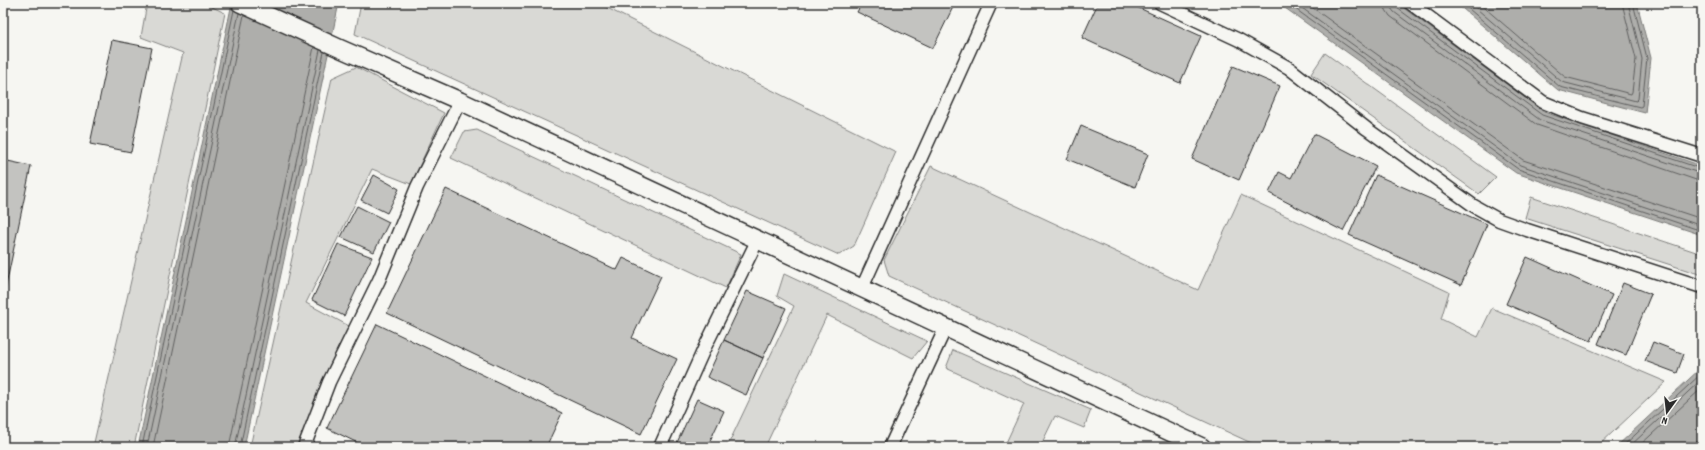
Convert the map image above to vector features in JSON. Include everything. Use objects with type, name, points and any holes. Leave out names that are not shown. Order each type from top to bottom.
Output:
[{"type":"street","points":[[240,3],[460,101],[1202,447]]},
{"type":"street","points":[[862,288],[991,3]]},
{"type":"street","points":[[1160,3],[1239,40],[1289,68],[1367,129],[1474,206],[1499,220],[1702,287]]},
{"type":"street","points":[[1410,3],[1543,102],[1582,118],[1702,156]]},
{"type":"street","points":[[304,447],[329,382],[379,280],[417,187],[460,101]]},
{"type":"street","points":[[660,447],[704,349],[758,239]]},
{"type":"street","points":[[890,447],[946,327]]},
{"type":"shaded area","points":[[147,3],[204,3],[225,13],[134,447],[93,447],[183,53],[141,37]]},
{"type":"shaded area","points":[[361,3],[597,3],[896,152],[854,246],[839,255],[355,34]]},
{"type":"shaded area","points":[[1325,53],[1496,177],[1479,194],[1311,74]]},
{"type":"shaded area","points":[[356,67],[444,113],[411,184],[372,169],[306,303],[349,326],[323,379],[297,447],[250,447],[332,78]]},
{"type":"shaded area","points":[[477,130],[741,254],[726,288],[451,158],[464,132]]},
{"type":"shaded area","points":[[931,166],[1198,290],[1241,195],[1449,292],[1441,319],[1478,337],[1492,308],[1666,382],[1597,447],[1260,447],[889,276],[884,260]]},
{"type":"shaded area","points":[[1531,197],[1702,254],[1702,275],[1525,218]]},
{"type":"shaded area","points":[[784,274],[927,341],[913,358],[827,315],[765,447],[727,447],[794,306],[777,296]]},
{"type":"shaded area","points":[[953,350],[1091,410],[1084,428],[1055,416],[1040,447],[1004,447],[1024,404],[946,368]]},
{"type":"water","points":[[232,3],[339,3],[244,447],[138,447]]},
{"type":"water","points":[[1278,3],[1397,3],[1544,112],[1702,166],[1702,235],[1516,173]]},
{"type":"water","points":[[1456,3],[1637,3],[1651,58],[1645,113],[1558,90]]},
{"type":"water","points":[[1702,367],[1702,447],[1616,447]]},
{"type":"building","points":[[862,3],[955,3],[933,48],[857,12]]},
{"type":"building","points":[[1098,3],[1128,3],[1201,36],[1180,83],[1082,38]]},
{"type":"building","points":[[112,40],[152,48],[131,152],[90,144]]},
{"type":"building","points":[[1233,66],[1280,86],[1239,180],[1192,159]]},
{"type":"building","points":[[1081,126],[1148,154],[1135,187],[1067,159]]},
{"type":"building","points":[[1314,134],[1376,166],[1343,231],[1269,193],[1279,172],[1291,178]]},
{"type":"building","points":[[3,160],[31,166],[3,300]]},
{"type":"building","points":[[374,175],[399,189],[387,213],[361,200]]},
{"type":"building","points":[[1376,175],[1487,224],[1461,285],[1349,235]]},
{"type":"building","points":[[446,189],[617,270],[623,258],[661,276],[632,338],[677,359],[641,434],[387,313]]},
{"type":"building","points":[[357,206],[389,222],[374,252],[341,237]]},
{"type":"building","points":[[338,244],[372,257],[344,316],[312,300]]},
{"type":"building","points":[[1527,257],[1612,295],[1591,341],[1506,304]]},
{"type":"building","points":[[1623,283],[1651,294],[1626,355],[1598,344]]},
{"type":"building","points":[[747,291],[786,308],[763,358],[724,340]]},
{"type":"building","points":[[377,324],[562,413],[546,447],[366,447],[327,428]]},
{"type":"building","points":[[724,340],[763,358],[746,395],[707,377]]},
{"type":"building","points":[[1653,342],[1684,354],[1677,373],[1645,361]]},
{"type":"building","points":[[697,399],[724,411],[707,447],[675,447]]}]
